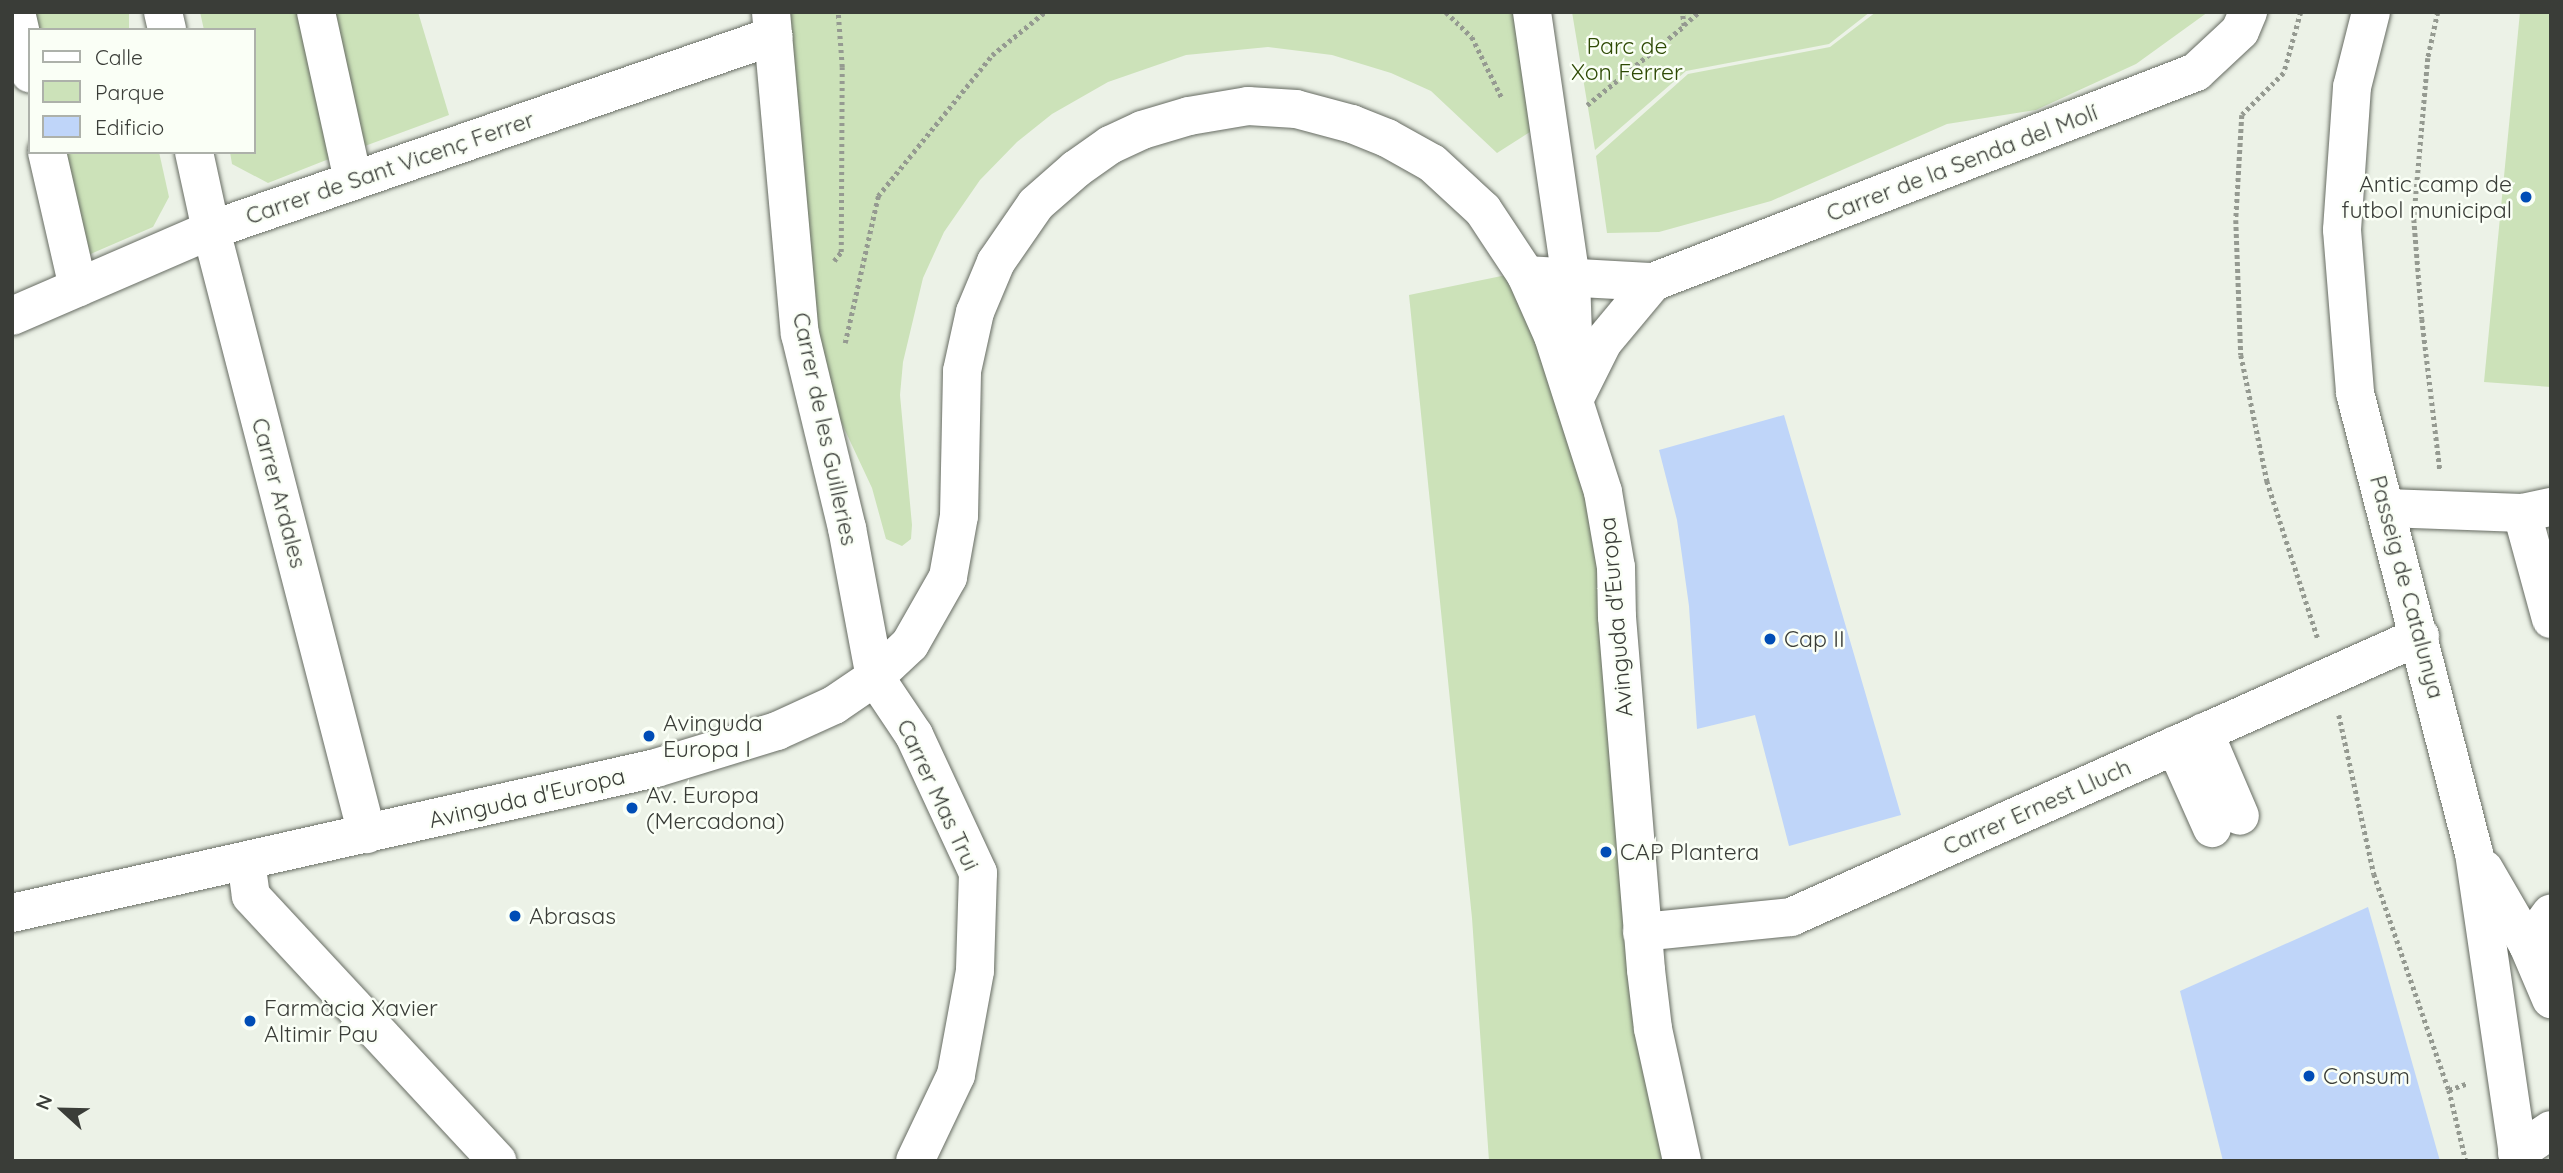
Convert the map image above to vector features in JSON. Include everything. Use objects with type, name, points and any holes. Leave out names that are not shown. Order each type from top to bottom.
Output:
[{"type":"street","points":[[16,12],[28,64]]},
{"type":"street","points":[[316,12],[353,180]]},
{"type":"street","points":[[1532,12],[1571,278],[1575,398]]},
{"type":"street","name":"Carrer de la Senda del Molí","points":[[1526,275],[1653,282],[2196,72],[2240,31],[2248,12]]},
{"type":"street","name":"Passeig de Catalunya","points":[[2371,12],[2352,87],[2342,230],[2355,393],[2474,853],[2518,1157]]},
{"type":"street","name":"Carrer de Sant Vicenç Ferrer","points":[[12,316],[211,230],[772,24]]},
{"type":"street","name":"Carrer de les Guilleries","points":[[772,24],[800,334],[847,528],[875,677]]},
{"type":"street","name":"Avinguda d'Europa","points":[[12,913],[656,768],[777,731],[834,705],[875,677],[910,644],[948,577],[959,516],[962,372],[975,312],[996,262],[1036,204],[1076,169],[1110,145],[1142,130],[1189,116],[1248,106],[1296,109],[1352,124],[1432,163],[1483,210],[1526,275],[1553,336],[1603,492],[1616,567],[1642,932],[1653,1029],[1682,1161]]},
{"type":"street","points":[[47,154],[78,287]]},
{"type":"street","name":"Carrer Ardales","points":[[194,154],[211,230],[367,834]]},
{"type":"street","name":"Carrer de la Senda del Molí","points":[[1575,398],[1603,342],[1653,282]]},
{"type":"street","points":[[2386,508],[2536,510],[2551,619]]},
{"type":"street","name":"Carrer Ernest Lluch","points":[[1642,932],[1791,917],[2420,636]]},
{"type":"street","name":"Carrer Mas Trui","points":[[875,677],[914,735],[978,873],[975,971],[956,1074],[915,1161]]},
{"type":"street","points":[[2190,739],[2226,822]]},
{"type":"street","points":[[2474,853],[2528,945],[2551,999]]},
{"type":"street","points":[[246,861],[251,896],[497,1161]]},
{"type":"street","points":[[2528,945],[2551,913]]},
{"type":"street","points":[[2518,1157],[2551,1130]]},
{"type":"path","points":[[830,265],[841,252],[842,67],[838,12]]},
{"type":"path","points":[[840,325],[844,349],[878,196],[992,54],[1045,12]]},
{"type":"path","points":[[1446,12],[1472,37],[1506,107]]},
{"type":"path","points":[[1682,12],[1684,26]]},
{"type":"path","points":[[1587,104],[1699,12]]},
{"type":"path","points":[[2301,12],[2284,73],[2242,115],[2236,220],[2241,355],[2267,481],[2331,678],[2374,874],[2449,1090],[2466,1161]]},
{"type":"path","points":[[2438,12],[2428,58],[2414,219],[2423,333],[2448,510]]},
{"type":"green space","points":[[23,12],[129,12],[129,28],[28,28],[28,31],[23,31]]},
{"type":"green space","points":[[200,12],[308,12],[339,155],[268,183],[232,164],[230,154],[256,154],[256,28],[204,28]]},
{"type":"green space","points":[[324,12],[418,12],[449,115],[354,150]]},
{"type":"green space","points":[[774,12],[1531,12],[1549,120],[1497,153],[1431,91],[1391,73],[1332,55],[1268,47],[1186,55],[1108,82],[1052,114],[1017,142],[980,180],[944,232],[923,278],[903,362],[900,395],[912,525],[911,539],[902,546],[886,539],[872,488],[800,334]]},
{"type":"green space","name":"Parc de Xon Ferrer","points":[[1572,12],[1870,12],[1829,44],[1686,71],[1595,150]]},
{"type":"green space","points":[[1876,12],[2208,12],[2136,64],[2036,110],[1947,124],[1771,201],[1659,232],[1607,233],[1596,156],[1688,74],[1830,47]]},
{"type":"green space","name":"Antic camp de futbol municipal","points":[[2520,12],[2551,12],[2551,387],[2484,382]]},
{"type":"green space","points":[[51,154],[159,154],[169,197],[153,227],[72,262]]},
{"type":"green space","points":[[1526,271],[1588,401],[1682,1161],[1489,1161],[1472,918],[1409,295]]},
{"type":"building","name":"Cap II","points":[[1784,415],[1901,815],[1789,846],[1755,715],[1697,729],[1689,606],[1677,520],[1659,450]]},
{"type":"building","name":"Consum","points":[[2368,907],[2440,1161],[2223,1161],[2180,991]]},
{"type":"place","name":"Antic camp de futbol municipal","points":[[2526,197]]},
{"type":"place","name":"Cap II","points":[[1770,639]]},
{"type":"place","name":"Avinguda Europa I","points":[[649,736]]},
{"type":"place","name":"Av. Europa (Mercadona)","points":[[632,808]]},
{"type":"place","name":"CAP Plantera","points":[[1606,852]]},
{"type":"place","name":"Abrasas","points":[[515,916]]},
{"type":"place","name":"Farmàcia Xavier Altimir Pau","points":[[250,1021]]},
{"type":"place","name":"Consum","points":[[2309,1076]]}]
